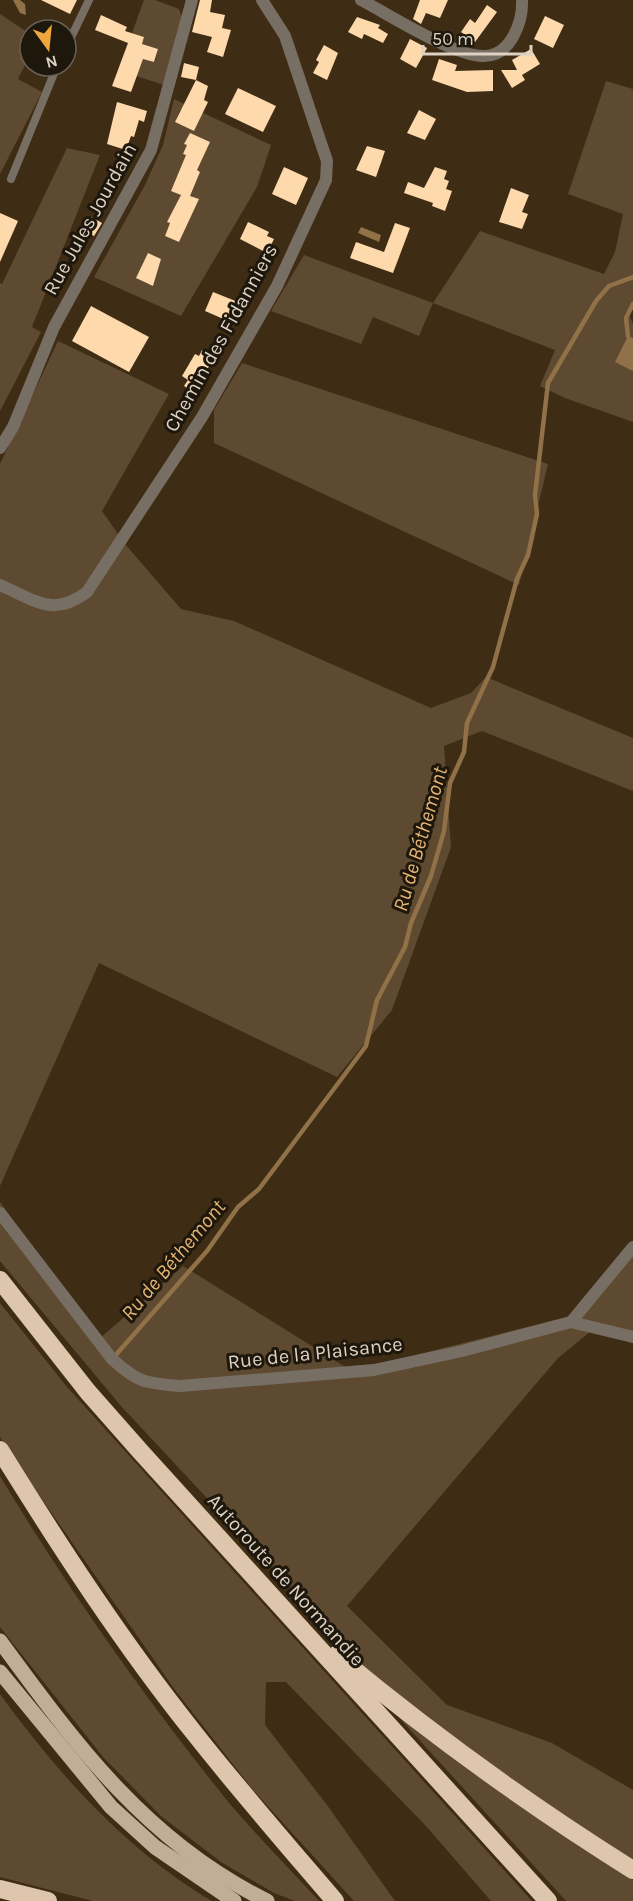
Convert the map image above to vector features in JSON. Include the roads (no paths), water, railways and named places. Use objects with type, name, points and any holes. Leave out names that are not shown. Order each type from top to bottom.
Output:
[{"type":"highway","name":"Autoroute de Normandie","points":[[0,1281],[96,1401],[372,1710],[548,1901]]},
{"type":"highway","points":[[0,1450],[105,1612],[144,1666],[194,1733],[335,1901]]},
{"type":"highway","points":[[294,1620],[412,1719],[540,1812],[633,1870]]},
{"type":"highway","points":[[0,1889],[48,1901]]},
{"type":"main road","points":[[0,1641],[59,1722],[121,1795],[180,1847],[217,1874],[267,1901]]},
{"type":"main road","points":[[0,1672],[111,1807],[163,1853],[234,1901]]},
{"type":"street","name":"Chemin des Fidanniers","points":[[0,585],[48,606],[71,604],[87,592],[202,417],[277,286],[326,180],[327,161],[285,36],[262,0]]},
{"type":"street","points":[[361,0],[444,44],[474,55],[487,57],[502,49],[515,35],[523,16],[522,0]]},
{"type":"street","name":"Rue Jules Jourdain","points":[[0,448],[13,427],[54,327],[152,150],[190,1]]},
{"type":"street","name":"Rue de la Plaisance","points":[[0,1213],[112,1359],[133,1378],[180,1386],[374,1370],[462,1351],[571,1322],[633,1337]]},
{"type":"street","points":[[571,1322],[633,1247]]},
{"type":"lane","points":[[78,23],[89,0]]},
{"type":"lane","points":[[11,179],[52,78]]},
{"type":"waterway","name":"Ru de Béthemont","points":[[114,1357],[207,1251],[238,1207],[259,1189],[366,1046],[377,1000],[405,947],[411,923],[431,876],[444,831],[450,783],[464,752],[467,723],[493,667],[517,579],[528,555],[537,514],[535,495],[548,383],[596,301],[609,286],[633,277]]},
{"type":"waterway","points":[[628,336],[626,318],[633,304]]}]
